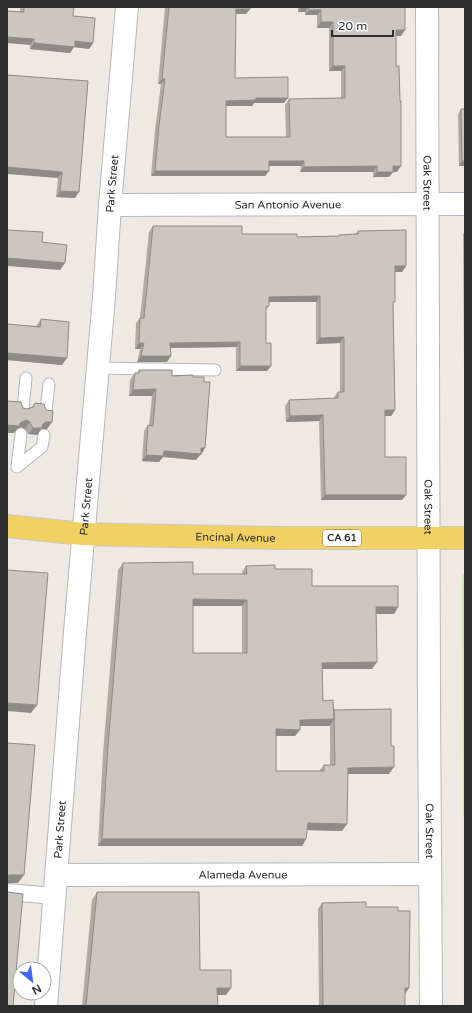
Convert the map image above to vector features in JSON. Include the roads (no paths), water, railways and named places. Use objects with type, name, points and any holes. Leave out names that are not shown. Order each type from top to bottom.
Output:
[{"type":"main road","name":"Encinal Avenue","points":[[7,526],[83,534],[283,538],[465,538]]},
{"type":"street","name":"Park Street","points":[[46,1006],[83,534],[105,289],[110,205],[127,7]]},
{"type":"street","name":"Oak Street","points":[[427,7],[431,1006]]},
{"type":"street","name":"San Antonio Avenue","points":[[110,205],[465,204]]},
{"type":"street","name":"Alameda Avenue","points":[[57,875],[430,874]]},
{"type":"street","points":[[7,892],[55,896]]},
{"type":"lane","points":[[97,368],[215,370]]},
{"type":"lane","points":[[23,410],[26,378]]},
{"type":"lane","points":[[46,411],[49,384]]},
{"type":"lane","points":[[21,434],[17,467],[42,447],[44,436]]}]
